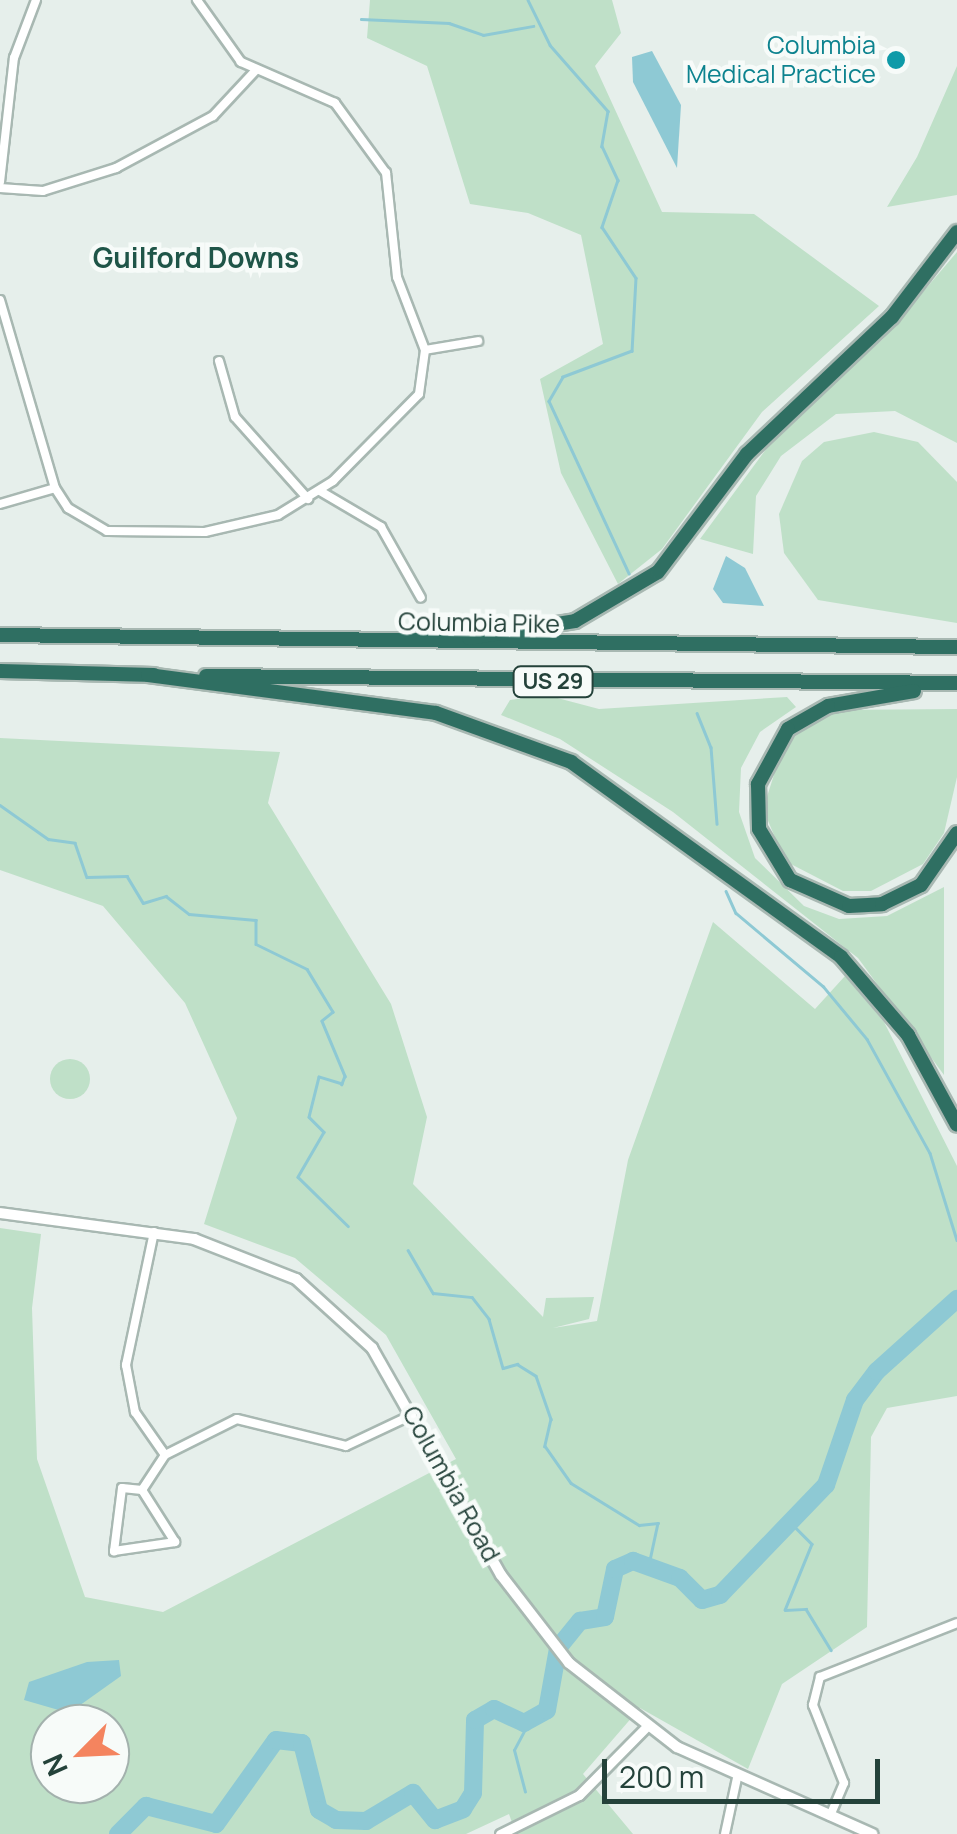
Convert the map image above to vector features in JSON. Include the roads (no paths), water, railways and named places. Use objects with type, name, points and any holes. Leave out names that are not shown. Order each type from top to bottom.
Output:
[{"type":"highway","points":[[399,644],[558,626],[642,585],[697,529],[747,454],[892,318],[957,232]]},
{"type":"highway","name":"Columbia Pike","points":[[0,634],[399,644],[957,646]]},
{"type":"highway","name":"US 29","points":[[0,671],[957,685]]},
{"type":"highway","points":[[148,675],[436,713],[571,762],[841,958],[908,1035],[957,1125]]},
{"type":"highway","points":[[957,685],[844,701],[799,721],[763,768],[756,812],[790,880],[849,906],[882,904],[921,885],[957,833]]},
{"type":"main road","name":"Columbia Road","points":[[0,1212],[154,1232],[223,1246],[296,1279],[372,1348],[526,1612],[569,1663],[646,1728],[737,1778],[872,1834]]},
{"type":"street","points":[[36,0],[14,58],[0,185],[43,192],[116,168],[205,122],[256,70]]},
{"type":"street","points":[[0,300],[55,488],[88,523],[122,534],[233,528],[308,499],[419,394],[425,350],[397,277],[395,210],[376,155],[335,102],[256,70],[228,48],[197,0]]},
{"type":"street","points":[[425,350],[478,341]]},
{"type":"street","points":[[219,361],[236,417],[308,499]]},
{"type":"street","points":[[0,504],[55,488]]},
{"type":"street","points":[[320,491],[381,527],[421,598]]},
{"type":"street","points":[[154,1232],[126,1365],[135,1412],[165,1455]]},
{"type":"street","points":[[142,1490],[165,1455],[237,1418],[346,1446],[412,1414]]},
{"type":"street","points":[[122,1488],[142,1490],[175,1542],[114,1550],[122,1488]]},
{"type":"street","points":[[830,1816],[844,1783],[814,1705],[820,1677],[957,1622]]},
{"type":"street","points":[[500,1834],[579,1795],[646,1728]]},
{"type":"street","points":[[724,1834],[737,1778]]},
{"type":"water","points":[[652,51],[681,105],[677,168],[633,82],[632,57]]},
{"type":"water","points":[[726,556],[745,568],[764,606],[723,603],[713,589]]},
{"type":"water","points":[[119,1660],[121,1676],[82,1704],[38,1704],[24,1700],[29,1682],[87,1662]]},
{"type":"waterway","points":[[528,0],[550,45],[608,111],[602,146],[618,180],[602,227],[636,278],[632,351],[563,377],[549,401],[629,573]]},
{"type":"waterway","points":[[361,19],[449,23],[483,35],[533,26]]},
{"type":"waterway","points":[[697,713],[711,747],[717,824]]},
{"type":"waterway","points":[[0,805],[48,839],[75,843],[87,877],[127,876],[143,903],[166,896],[189,914],[256,920],[256,944],[307,969],[333,1012],[322,1021],[345,1076],[342,1084],[319,1077],[309,1117],[324,1132],[298,1177],[348,1226]]},
{"type":"waterway","points":[[726,891],[736,913],[823,986],[867,1039],[930,1153],[957,1240]]},
{"type":"waterway","points":[[408,1250],[433,1293],[472,1297],[489,1319],[503,1368],[517,1364],[536,1376],[551,1419],[545,1446],[571,1483],[639,1525],[658,1523],[649,1565]]},
{"type":"waterway","points":[[118,1834],[146,1806],[216,1824],[276,1740],[302,1743],[319,1810],[336,1820],[366,1821],[413,1793],[435,1820],[463,1809],[473,1793],[475,1720],[494,1709],[524,1723],[547,1710],[558,1648],[580,1621],[605,1617],[615,1569],[633,1561],[680,1578],[702,1600],[720,1595],[826,1485],[855,1400],[877,1371],[957,1299]]},
{"type":"waterway","points":[[792,1524],[812,1544],[785,1610],[806,1609],[831,1650]]},
{"type":"waterway","points":[[525,1792],[514,1750],[530,1720]]},
{"type":"place","name":"Columbia Medical Practice","points":[[896,60]]},
{"type":"district","name":"Guilford Downs","points":[[196,257]]}]
